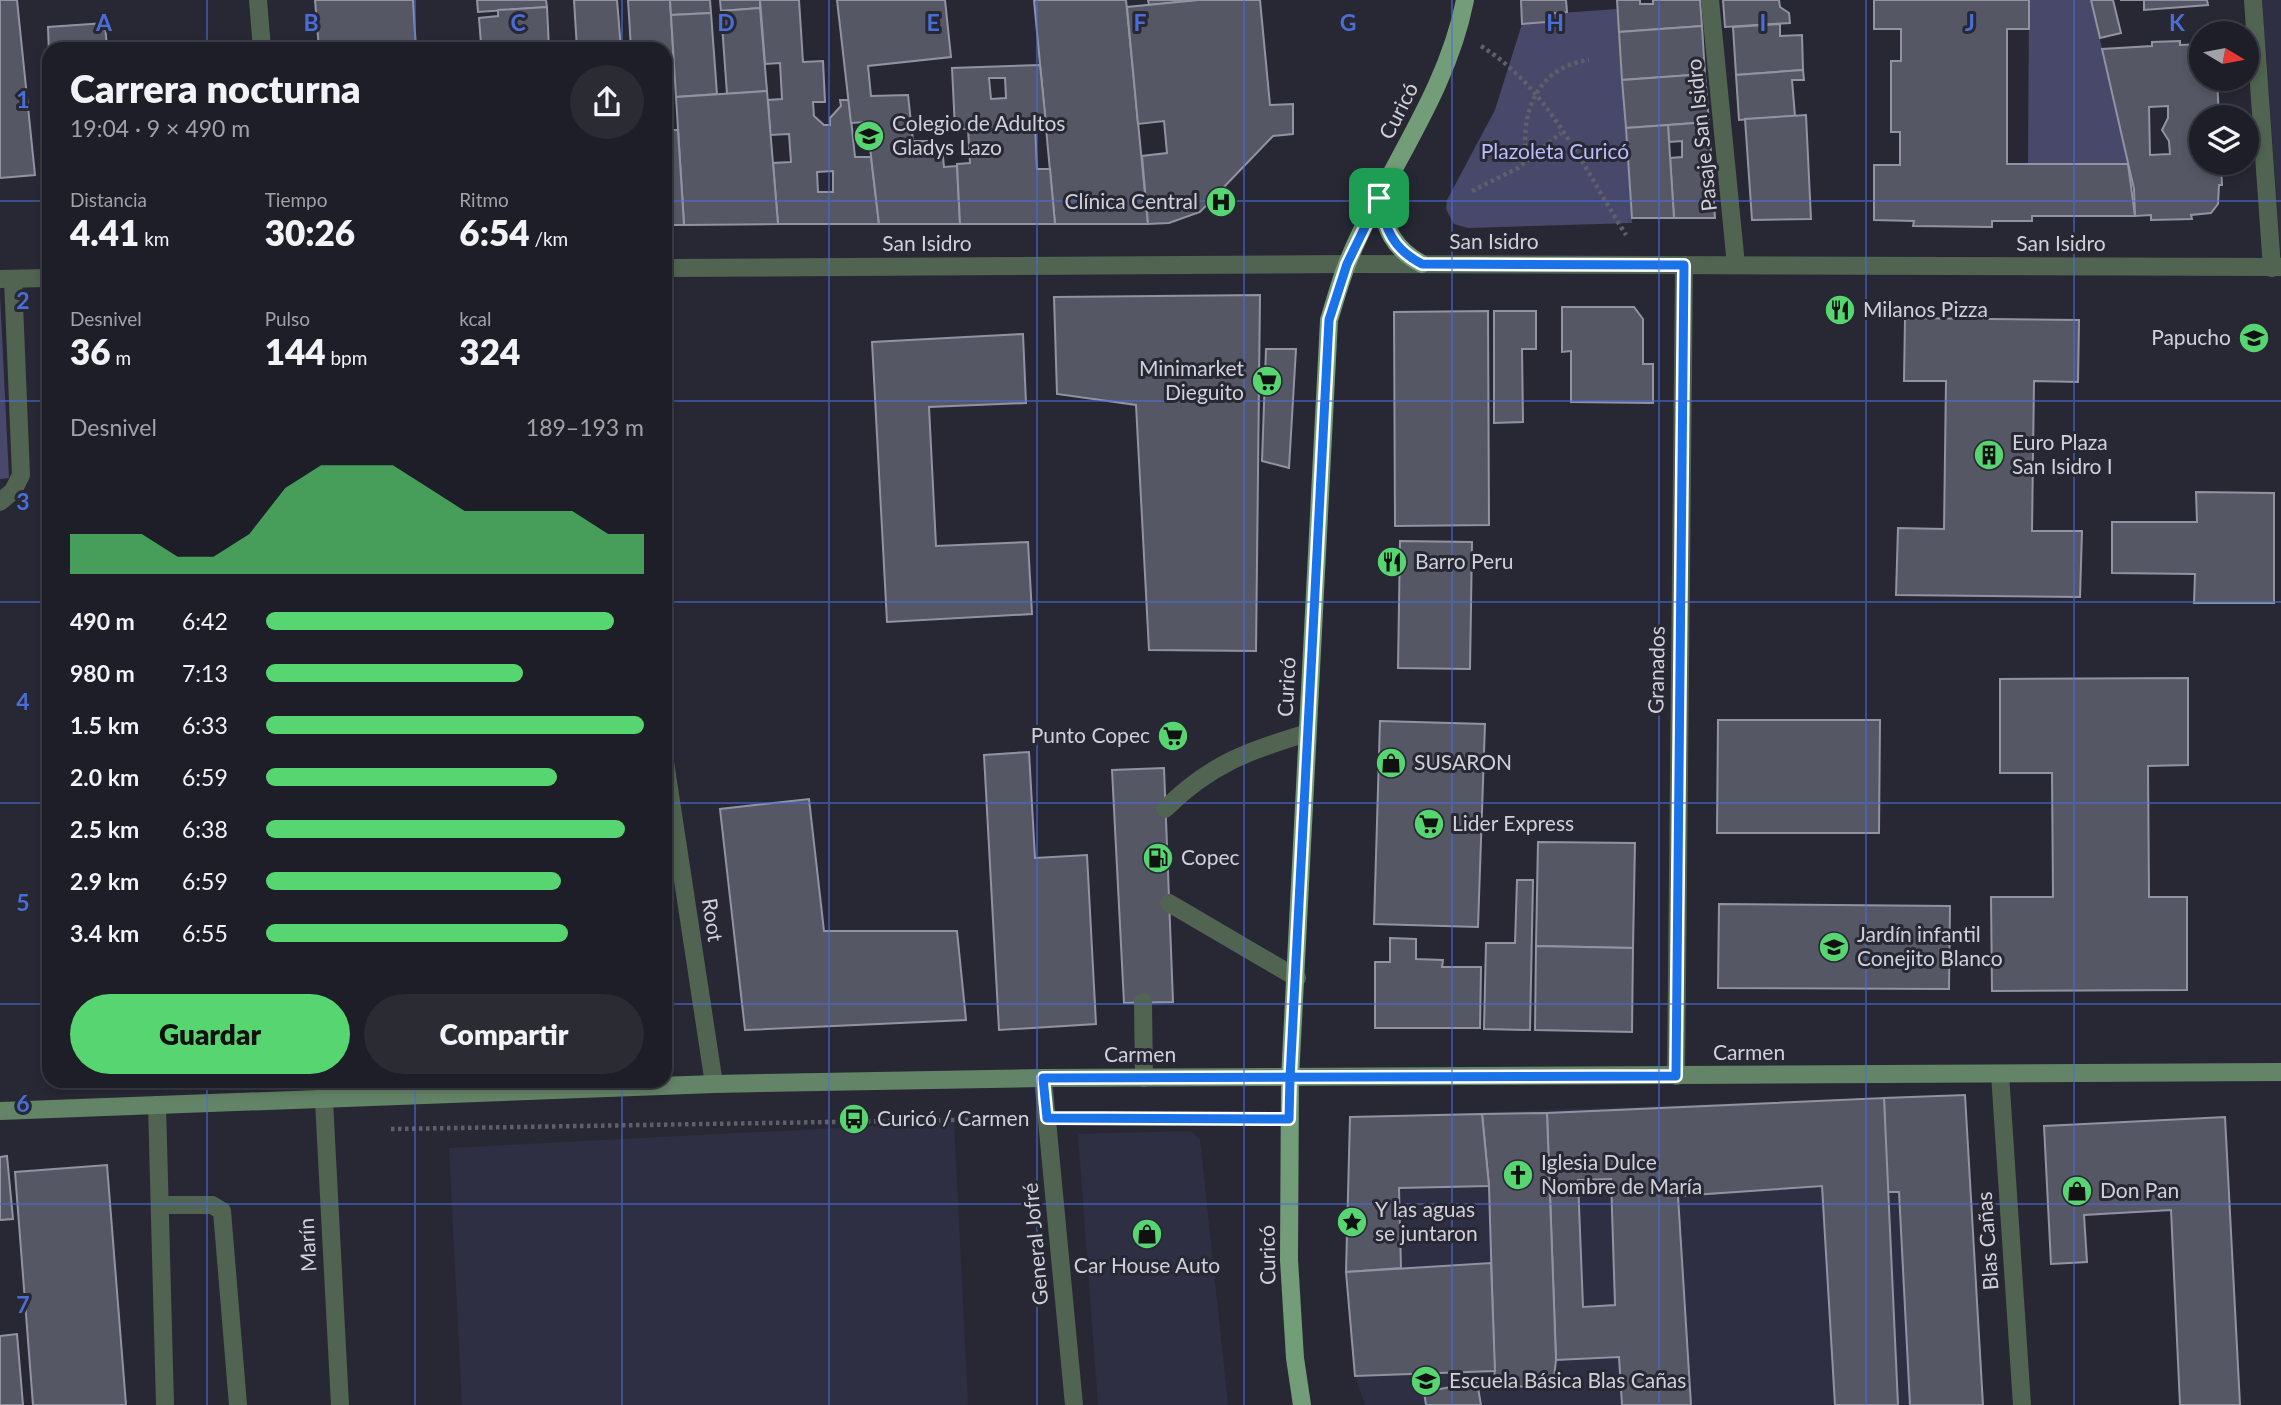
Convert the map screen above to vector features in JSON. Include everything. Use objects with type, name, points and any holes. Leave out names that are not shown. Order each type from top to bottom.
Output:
[{"type":"main road","name":"Curicó","points":[[1301,1405],[1295,1358],[1289,1260],[1290,1078],[1329,320],[1347,264],[1432,99],[1465,0]]},
{"type":"main road","points":[[1379,198],[1384,225],[1391,239],[1410,258],[1422,264]]},
{"type":"main road","name":"Carmen","points":[[672,1085],[1043,1078],[2281,1072]]},
{"type":"main road","name":"Carmen","points":[[0,1111],[157,1105],[323,1089],[401,1088]]},
{"type":"street","points":[[258,0],[261,42]]},
{"type":"street","name":"Pasaje San Isidro","points":[[1710,0],[1737,265]]},
{"type":"street","points":[[2253,0],[2276,267]]},
{"type":"street","name":"San Isidro","points":[[672,268],[1347,264],[2276,267]]},
{"type":"street","name":"Granados","points":[[1676,1076],[1684,265]]},
{"type":"street","points":[[0,502],[13,491],[21,475],[6,279],[42,278]]},
{"type":"street","points":[[1165,809],[1192,782],[1252,750],[1307,733]]},
{"type":"street","name":"Root","points":[[672,808],[714,1084]]},
{"type":"street","points":[[1169,903],[1297,978]]},
{"type":"street","points":[[1143,1002],[1144,1078]]},
{"type":"street","name":"Blas Cañas","points":[[2000,1074],[2022,1405]]},
{"type":"street","name":"General Jofré","points":[[1043,1078],[1074,1405]]},
{"type":"street","name":"Marín","points":[[323,1089],[340,1405]]},
{"type":"street","points":[[157,1105],[165,1405]]},
{"type":"street","points":[[160,1205],[212,1205],[222,1210],[238,1405]]},
{"type":"path","points":[[1456,32],[1511,68],[1535,93],[1645,265]]},
{"type":"path","points":[[1527,161],[1524,126],[1535,93],[1548,77],[1560,68],[1589,60]]},
{"type":"path","points":[[1472,191],[1527,161],[1561,133]]},
{"type":"path","points":[[380,1130],[1047,1118],[1289,1119]]},
{"type":"shaded area","points":[[2262,0],[2281,0],[2281,256]]},
{"type":"shaded area","points":[[1965,1095],[1983,1405],[1365,1405],[1355,1376],[1346,1272],[1350,1117]]},
{"type":"shaded area","points":[[954,1122],[968,1405],[462,1405],[449,1148]]},
{"type":"shaded area","name":"Car House Auto","points":[[1191,1131],[1200,1140],[1228,1405],[1098,1405],[1078,1134]]},
{"type":"green space","points":[[2029,0],[2091,0],[2128,164],[2028,164]]},
{"type":"green space","name":"Plazoleta Curicó","points":[[1617,9],[1632,223],[1468,228],[1454,224],[1446,209],[1447,200],[1495,110],[1522,24],[1546,22],[1546,14]]},
{"type":"green space","points":[[0,296],[9,478],[0,479]]},
{"type":"building","points":[[0,0],[17,0],[35,175],[0,178]]},
{"type":"building","points":[[315,0],[413,0],[416,42],[318,42]]},
{"type":"building","points":[[477,0],[546,0],[547,7],[478,12]]},
{"type":"building","points":[[574,0],[617,0],[620,42],[577,42]]},
{"type":"building","points":[[628,0],[670,0],[675,81],[672,81],[672,42],[631,42]]},
{"type":"building","points":[[670,0],[710,0],[711,13],[671,15]]},
{"type":"building","points":[[720,0],[760,0],[760,8],[721,11]]},
{"type":"building","points":[[760,0],[799,0],[803,62],[823,61],[825,102],[813,102],[814,116],[824,125],[830,125],[830,118],[841,106],[840,100],[849,100],[855,157],[871,157],[879,224],[778,224],[773,163],[791,162],[789,134],[770,135],[768,100],[782,99],[780,63],[765,64]],"holes":[[[833,171],[833,192],[818,192],[817,172]]]},
{"type":"building","points":[[837,0],[945,0],[951,57],[868,66],[871,96],[908,95],[913,141],[927,141],[928,147],[942,146],[944,167],[957,166],[960,224],[879,224],[867,122],[851,123]]},
{"type":"building","points":[[1034,0],[1126,0],[1148,224],[1055,224]]},
{"type":"building","points":[[1148,0],[1193,0],[1193,1],[1149,5]]},
{"type":"building","points":[[1199,0],[1260,0],[1270,105],[1293,104],[1293,134],[1273,136],[1200,212],[1169,223],[1148,224],[1142,156],[1167,153],[1164,121],[1138,124],[1127,7]]},
{"type":"building","points":[[1521,0],[1566,0],[1567,12],[1546,14],[1546,22],[1522,24]]},
{"type":"building","points":[[1617,0],[1640,0],[1640,4],[1653,4],[1653,0],[1700,0],[1702,26],[1619,32]]},
{"type":"building","points":[[1723,0],[1779,0],[1780,7],[1789,13],[1790,23],[1725,27]]},
{"type":"building","points":[[1874,0],[2029,0],[2029,29],[2007,29],[2007,164],[2128,164],[2135,216],[2032,216],[2032,221],[1992,221],[1992,227],[1913,226],[1914,221],[1874,220],[1874,165],[1900,165],[1900,132],[1891,132],[1891,61],[1901,61],[1901,29],[1874,29]]},
{"type":"building","points":[[2091,0],[2113,0],[2121,33],[2100,38]]},
{"type":"building","points":[[2144,0],[2207,0],[2208,5],[2144,10]]},
{"type":"building","points":[[547,7],[549,42],[481,42],[479,18],[498,16],[498,10]]},
{"type":"building","points":[[760,8],[767,91],[727,94],[721,11]]},
{"type":"building","points":[[711,13],[717,94],[676,97],[671,15]]},
{"type":"building","points":[[105,23],[106,42],[49,42],[48,27]]},
{"type":"building","points":[[1780,24],[1780,36],[1802,35],[1803,70],[1736,75],[1733,27]]},
{"type":"building","points":[[1702,26],[1705,74],[1622,80],[1619,32]]},
{"type":"building","points":[[2180,41],[2180,45],[2189,45],[2189,91],[2218,91],[2218,105],[2189,105],[2189,175],[2222,175],[2222,185],[2219,185],[2218,204],[2211,213],[2191,215],[2192,219],[2151,220],[2151,215],[2135,216],[2134,189],[2102,49],[2152,46],[2152,42]],"holes":[[[2168,106],[2168,118],[2162,130],[2169,141],[2170,154],[2150,155],[2149,107]]]},
{"type":"building","points":[[1040,65],[1046,123],[1035,124],[1037,169],[1050,169],[1055,224],[960,224],[957,164],[970,163],[968,129],[955,129],[952,68]],"holes":[[[989,78],[1005,78],[1006,98],[991,99]]]},
{"type":"building","points":[[1803,70],[1804,80],[1792,80],[1795,116],[1739,120],[1736,75]]},
{"type":"building","points":[[1705,74],[1709,122],[1626,128],[1622,80]]},
{"type":"building","points":[[767,91],[778,224],[684,225],[676,97]]},
{"type":"building","points":[[1806,115],[1811,219],[1752,220],[1745,119]]},
{"type":"building","points":[[1709,122],[1715,218],[1674,218],[1670,158],[1682,157],[1682,141],[1669,142],[1668,125]]},
{"type":"building","points":[[1668,125],[1674,218],[1632,218],[1626,128]]},
{"type":"building","points":[[672,130],[678,130],[684,225],[672,225]]},
{"type":"building","points":[[1260,295],[1256,651],[1149,650],[1136,405],[1057,394],[1054,297]]},
{"type":"building","points":[[1562,307],[1634,307],[1643,319],[1643,364],[1653,364],[1653,403],[1571,402],[1571,351],[1562,352]]},
{"type":"building","points":[[1488,311],[1489,525],[1395,526],[1394,312]]},
{"type":"building","points":[[1494,311],[1536,311],[1536,349],[1522,349],[1523,422],[1494,423]]},
{"type":"building","name":"Euro Plaza San Isidro I","points":[[1905,318],[2079,320],[2078,382],[2034,381],[2032,531],[2082,531],[2080,597],[1896,595],[1898,528],[1944,529],[1946,381],[1904,381]]},
{"type":"building","points":[[1023,334],[1026,403],[929,407],[936,546],[1028,542],[1032,614],[887,622],[872,342]]},
{"type":"building","points":[[1266,349],[1296,349],[1289,468],[1262,461]]},
{"type":"building","points":[[2196,492],[2274,493],[2274,603],[2194,603],[2195,574],[2112,573],[2112,522],[2197,522]]},
{"type":"building","points":[[1400,541],[1472,542],[1470,669],[1398,668]]},
{"type":"building","points":[[2188,678],[2188,765],[2148,766],[2149,897],[2187,897],[2187,990],[1992,991],[1991,897],[2053,897],[2052,773],[2000,773],[2000,679]]},
{"type":"building","points":[[1718,720],[1880,720],[1879,833],[1717,833]]},
{"type":"building","name":"Lider Express","points":[[1380,721],[1485,724],[1478,927],[1374,924]]},
{"type":"building","points":[[1029,752],[1035,858],[1087,855],[1096,1024],[999,1030],[984,755]]},
{"type":"building","points":[[1164,768],[1173,1002],[1124,1003],[1112,770]]},
{"type":"building","points":[[809,799],[824,931],[957,931],[966,1020],[745,1030],[720,809]]},
{"type":"building","points":[[1538,842],[1635,843],[1633,948],[1536,946]]},
{"type":"building","points":[[1517,880],[1533,880],[1530,1030],[1484,1029],[1486,943],[1515,943]]},
{"type":"building","name":"Jardín infantil Conejito Blanco","points":[[1719,904],[1950,906],[1949,989],[1718,988]]},
{"type":"building","points":[[1390,938],[1416,939],[1416,959],[1443,960],[1442,967],[1481,967],[1480,1028],[1375,1028],[1375,962],[1390,962]]},
{"type":"building","points":[[1536,946],[1633,948],[1632,1032],[1535,1030]]},
{"type":"building","points":[[1965,1095],[1983,1405],[1910,1405],[1899,1192],[1887,1192],[1884,1098]]},
{"type":"building","points":[[1884,1098],[1898,1405],[1835,1405],[1822,1186],[1678,1196],[1691,1405],[1622,1405],[1619,1357],[1556,1360],[1547,1113]],"holes":[[[1611,1179],[1615,1305],[1583,1307],[1578,1180]]]},
{"type":"building","points":[[1547,1113],[1556,1360],[1553,1386],[1495,1387],[1489,1186],[1482,1114]]},
{"type":"building","points":[[1482,1114],[1489,1186],[1399,1188],[1401,1268],[1346,1272],[1350,1117]]},
{"type":"building","points":[[2225,1117],[2240,1405],[2180,1405],[2171,1210],[2084,1215],[2087,1262],[2051,1264],[2044,1126]]},
{"type":"building","points":[[7,1156],[13,1219],[0,1220],[0,1157]]},
{"type":"building","points":[[107,1165],[126,1405],[33,1405],[15,1172]]},
{"type":"building","points":[[1491,1263],[1495,1371],[1355,1376],[1346,1272]]},
{"type":"building","points":[[17,1334],[23,1405],[0,1405],[0,1336]]},
{"type":"building","points":[[1477,1382],[1481,1405],[1426,1405],[1424,1392]]},
{"type":"place","name":"Colegio de Adultos Gladys Lazo","points":[[869,136]]},
{"type":"place","name":"Clínica Central","points":[[1221,202]]},
{"type":"place","name":"Milanos Pizza","points":[[1840,310]]},
{"type":"place","name":"Papucho","points":[[2254,338]]},
{"type":"place","name":"Minimarket Dieguito","points":[[1267,381]]},
{"type":"place","name":"Euro Plaza San Isidro I","points":[[1989,455]]},
{"type":"place","name":"Barro Peru","points":[[1392,562]]},
{"type":"place","name":"Punto Copec","points":[[1173,736]]},
{"type":"place","name":"SUSARON","points":[[1391,763]]},
{"type":"place","name":"Lider Express","points":[[1429,824]]},
{"type":"place","name":"Copec","points":[[1158,858]]},
{"type":"place","name":"Jardín infantil Conejito Blanco","points":[[1834,947]]},
{"type":"place","name":"Curicó / Carmen","points":[[854,1119]]},
{"type":"place","name":"Iglesia Dulce Nombre de María","points":[[1518,1175]]},
{"type":"place","name":"Don Pan","points":[[2077,1191]]},
{"type":"place","name":"Y las aguas se juntaron","points":[[1352,1222]]},
{"type":"place","name":"Car House Auto","points":[[1147,1234]]},
{"type":"place","name":"Escuela Básica Blas Cañas","points":[[1426,1381]]},
{"type":"route","points":[[1379,198],[1347,264],[1329,320],[1307,733],[1297,978],[1290,1078],[1289,1119],[1047,1118],[1043,1078],[1290,1078],[1676,1076],[1684,265],[1422,264],[1410,258],[1391,239],[1384,225],[1379,198]]}]
